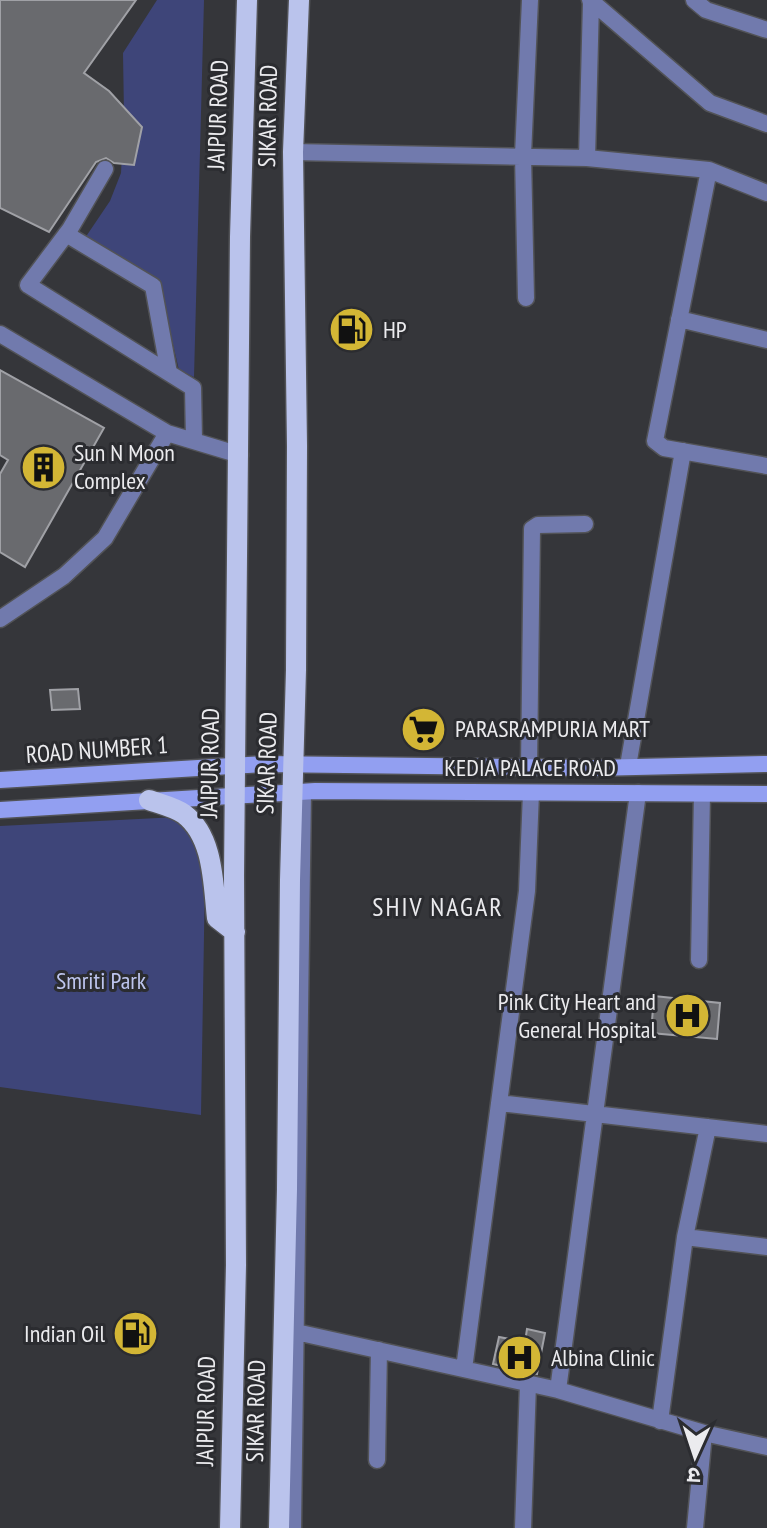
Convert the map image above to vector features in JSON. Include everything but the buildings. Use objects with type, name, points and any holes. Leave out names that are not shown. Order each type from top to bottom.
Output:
[{"type":"main road","name":"JAIPUR ROAD","points":[[230,1528],[236,1265],[240,237],[247,0]]},
{"type":"main road","name":"SIKAR ROAD","points":[[279,1528],[290,1331],[298,793],[293,764],[297,446],[293,152],[299,0]]},
{"type":"main road","points":[[149,800],[183,813],[198,829],[207,848],[217,918],[235,932]]},
{"type":"street","points":[[526,298],[523,155],[530,0]]},
{"type":"street","points":[[694,0],[706,10],[767,30]]},
{"type":"street","points":[[587,158],[590,1]]},
{"type":"street","points":[[590,1],[710,103],[767,124]]},
{"type":"street","points":[[293,152],[587,158],[709,170],[767,193]]},
{"type":"street","points":[[105,169],[66,234],[28,285],[193,388],[194,440]]},
{"type":"street","points":[[709,170],[655,441],[664,448],[767,466]]},
{"type":"street","points":[[66,234],[153,286],[169,373]]},
{"type":"street","points":[[679,319],[767,340]]},
{"type":"street","points":[[0,334],[167,433],[240,455]]},
{"type":"street","points":[[4,613],[64,576],[105,538],[167,433]]},
{"type":"street","points":[[628,766],[683,451]]},
{"type":"street","points":[[529,767],[532,529],[538,525],[585,524]]},
{"type":"street","name":"ROAD NUMBER 1","points":[[0,780],[293,764]]},
{"type":"street","name":"KEDIA PALACE ROAD","points":[[293,764],[529,767],[767,764]]},
{"type":"street","points":[[0,810],[298,793]]},
{"type":"street","name":"KEDIA PALACE ROAD","points":[[298,793],[767,794]]},
{"type":"street","points":[[464,1369],[527,891],[531,793]]},
{"type":"street","points":[[558,1390],[638,793]]},
{"type":"street","points":[[699,960],[702,794]]},
{"type":"street","points":[[499,1103],[767,1134]]},
{"type":"street","points":[[660,1421],[685,1237],[708,1127]]},
{"type":"street","points":[[685,1237],[767,1247]]},
{"type":"street","points":[[293,1528],[290,1331],[558,1390],[660,1421],[767,1447]]},
{"type":"street","points":[[377,1460],[379,1350]]},
{"type":"street","points":[[523,1528],[528,1384]]},
{"type":"street","points":[[695,1528],[704,1433]]},
{"type":"green space","points":[[157,0],[204,0],[194,377],[179,370],[158,281],[85,238],[110,201],[121,173],[123,53]]},
{"type":"green space","name":"Smriti Park","points":[[178,817],[191,826],[205,875],[201,1115],[0,1087],[0,826]]},
{"type":"place","name":"HP","points":[[352,330]]},
{"type":"place","name":"Sun N Moon Complex","points":[[43,467]]},
{"type":"place","name":"PARASRAMPURIA MART","points":[[424,729]]},
{"type":"place","name":"Pink City Heart and General Hospital","points":[[687,1016]]},
{"type":"place","name":"Indian Oil","points":[[136,1334]]},
{"type":"place","name":"Albina Clinic","points":[[520,1358]]},
{"type":"district","name":"SHIV NAGAR","points":[[438,907]]}]
